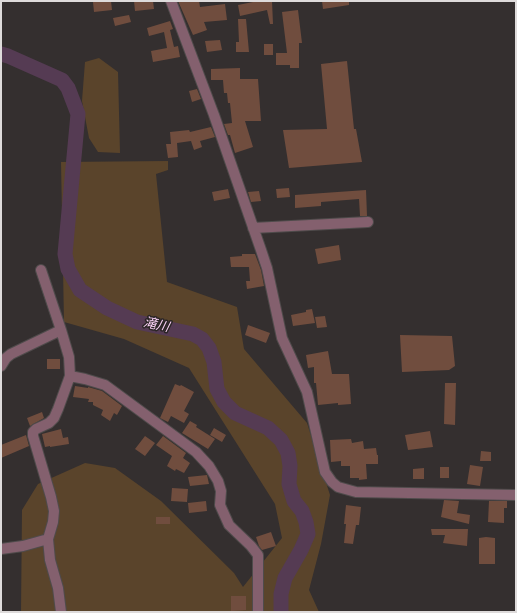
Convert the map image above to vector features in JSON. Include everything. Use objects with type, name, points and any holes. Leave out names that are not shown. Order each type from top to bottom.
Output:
[{"type":"street","points":[[171,1],[254,228],[267,268],[282,338],[307,392],[325,472],[332,482],[338,487],[356,492],[516,495]]},
{"type":"street","points":[[254,228],[368,222]]},
{"type":"street","points":[[41,270],[69,357],[70,376],[54,418],[33,432],[54,511],[53,522],[48,539],[50,560],[58,588],[61,612]]},
{"type":"street","points":[[1,366],[6,358],[11,354],[61,330]]},
{"type":"street","points":[[70,376],[105,385],[196,452],[209,466],[218,481],[220,505],[229,525],[251,546],[258,555],[258,612]]},
{"type":"street","points":[[1,549],[23,546],[48,539]]},
{"type":"shaded area","points":[[99,58],[118,72],[120,153],[98,152],[89,138],[82,101],[85,62]]},
{"type":"shaded area","points":[[168,161],[168,170],[156,174],[167,282],[237,307],[244,349],[307,423],[330,495],[321,544],[309,590],[319,612],[21,612],[22,510],[38,484],[85,463],[115,468],[161,501],[234,573],[243,587],[282,538],[275,504],[189,368],[124,339],[64,322],[61,162]]},
{"type":"building","points":[[111,1],[112,10],[94,12],[93,2]]},
{"type":"building","points":[[134,1],[153,1],[154,9],[135,11]]},
{"type":"building","points":[[178,1],[199,1],[200,7],[225,4],[227,20],[204,22],[207,30],[193,35]]},
{"type":"building","points":[[258,1],[272,1],[273,24],[270,24],[267,10],[240,16],[238,5]]},
{"type":"building","points":[[322,1],[349,1],[349,5],[323,9]]},
{"type":"building","points":[[298,10],[302,43],[299,43],[299,68],[290,68],[290,65],[276,65],[276,53],[287,53],[282,12]]},
{"type":"building","points":[[129,15],[131,22],[115,26],[113,18]]},
{"type":"building","points":[[238,19],[246,19],[249,52],[236,52],[236,42],[239,42]]},
{"type":"building","points":[[170,21],[173,29],[170,30],[174,47],[178,46],[180,57],[153,62],[151,51],[167,48],[164,32],[149,36],[147,28]]},
{"type":"building","points":[[220,40],[222,50],[207,52],[205,41]]},
{"type":"building","points":[[264,44],[273,44],[273,55],[264,55]]},
{"type":"building","points":[[347,61],[354,129],[356,129],[362,162],[289,168],[283,130],[327,129],[321,64]]},
{"type":"building","points":[[240,68],[240,79],[258,79],[261,121],[245,121],[253,147],[235,153],[230,135],[228,135],[224,124],[232,123],[230,103],[228,103],[227,93],[224,93],[223,80],[211,80],[211,69]]},
{"type":"building","points":[[197,89],[201,99],[192,102],[189,91]]},
{"type":"building","points":[[211,127],[215,137],[200,141],[202,147],[194,150],[191,141],[177,143],[178,157],[168,158],[166,144],[171,144],[170,132],[189,130],[190,132]]},
{"type":"building","points":[[289,188],[290,197],[277,198],[276,189]]},
{"type":"building","points":[[228,189],[230,198],[214,201],[212,192]]},
{"type":"building","points":[[366,190],[367,216],[360,216],[359,199],[321,202],[321,206],[295,208],[295,195]]},
{"type":"building","points":[[259,191],[261,201],[251,202],[248,192]]},
{"type":"building","points":[[339,245],[341,260],[318,264],[315,249]]},
{"type":"building","points":[[242,254],[255,254],[261,270],[264,286],[247,289],[246,281],[250,281],[249,267],[231,267],[230,257],[242,256]]},
{"type":"building","points":[[312,309],[315,323],[293,326],[291,315],[306,312],[306,310]]},
{"type":"building","points":[[325,316],[327,327],[317,328],[315,317]]},
{"type":"building","points":[[248,325],[270,333],[266,343],[245,335]]},
{"type":"building","points":[[400,335],[452,336],[455,366],[449,370],[402,372]]},
{"type":"building","points":[[328,351],[332,374],[349,374],[351,404],[338,405],[338,403],[318,405],[316,383],[314,383],[314,367],[308,368],[306,355]]},
{"type":"building","points":[[47,359],[60,359],[60,369],[47,369]]},
{"type":"building","points":[[445,383],[456,383],[455,425],[444,424]]},
{"type":"building","points":[[175,384],[181,385],[194,392],[184,411],[189,414],[184,423],[171,416],[168,422],[160,418]]},
{"type":"building","points":[[75,386],[88,387],[102,391],[122,406],[117,415],[114,413],[110,421],[101,415],[103,410],[93,405],[93,402],[88,402],[89,399],[73,397]]},
{"type":"building","points":[[42,412],[44,418],[30,426],[27,418]]},
{"type":"building","points":[[190,421],[197,425],[196,427],[215,439],[208,449],[182,433]]},
{"type":"building","points":[[214,428],[226,435],[222,442],[210,435]]},
{"type":"building","points":[[61,429],[63,438],[68,437],[69,444],[45,447],[42,434]]},
{"type":"building","points":[[430,431],[433,447],[408,450],[405,435]]},
{"type":"building","points":[[26,435],[29,446],[1,458],[1,445]]},
{"type":"building","points":[[145,436],[155,443],[145,456],[135,449]]},
{"type":"building","points":[[163,436],[186,453],[183,458],[190,463],[184,473],[176,469],[175,471],[167,466],[172,456],[156,445]]},
{"type":"building","points":[[351,439],[352,443],[363,441],[364,449],[376,448],[378,464],[366,464],[367,479],[359,480],[359,478],[350,478],[350,466],[341,466],[341,461],[331,462],[330,440]]},
{"type":"building","points":[[481,451],[491,452],[491,461],[480,461]]},
{"type":"building","points":[[470,465],[483,467],[480,486],[467,484]]},
{"type":"building","points":[[440,467],[449,467],[449,478],[440,478]]},
{"type":"building","points":[[424,468],[424,479],[413,479],[413,469]]},
{"type":"building","points":[[207,475],[209,484],[190,486],[188,477]]},
{"type":"building","points":[[172,488],[188,489],[187,502],[171,501]]},
{"type":"building","points":[[444,500],[459,501],[457,513],[470,515],[469,524],[441,517]]},
{"type":"building","points":[[206,501],[207,511],[189,513],[188,503]]},
{"type":"building","points":[[489,501],[507,501],[507,508],[504,508],[504,523],[488,522]]},
{"type":"building","points":[[346,505],[361,507],[359,525],[356,525],[353,544],[344,543]]},
{"type":"building","points":[[156,517],[170,517],[170,524],[156,524]]},
{"type":"building","points":[[431,529],[468,529],[467,546],[443,543],[445,535],[432,535]]},
{"type":"building","points":[[271,532],[276,546],[262,550],[256,537]]},
{"type":"building","points":[[479,538],[495,538],[495,564],[479,564]]},
{"type":"building","points":[[231,596],[246,596],[246,610],[231,611]]},
{"type":"waterway","name":"滝川","points":[[1,54],[62,80],[68,88],[78,114],[65,254],[68,269],[80,290],[107,308],[137,322],[193,334],[202,339],[209,348],[214,362],[217,389],[224,402],[235,413],[268,428],[281,440],[288,453],[290,466],[289,484],[294,501],[302,511],[308,534],[301,550],[285,578],[281,594],[281,612]]}]
